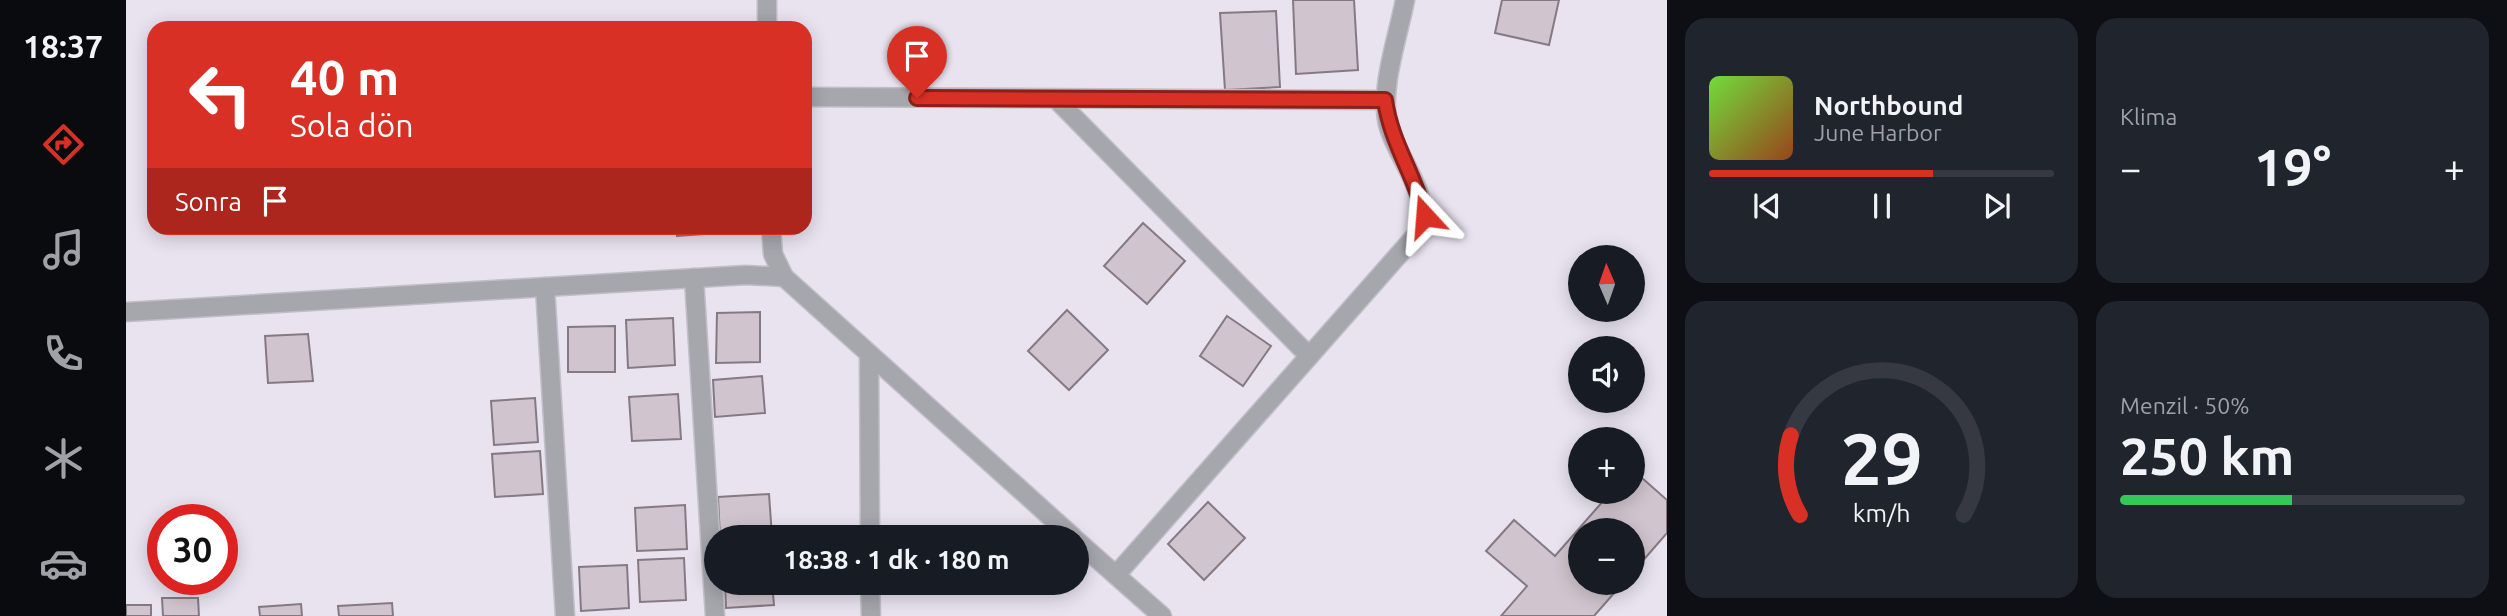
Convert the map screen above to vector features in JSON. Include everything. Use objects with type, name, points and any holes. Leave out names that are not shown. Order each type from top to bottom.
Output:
[{"type":"street","points":[[767,0],[767,21]]},
{"type":"street","points":[[1116,575],[1417,234],[1425,216],[1420,198],[1389,128],[1385,100],[1405,0]]},
{"type":"street","points":[[812,97],[1385,100]]},
{"type":"street","points":[[1056,99],[1309,356]]},
{"type":"street","points":[[772,235],[773,254],[783,277],[1059,525]]},
{"type":"street","points":[[126,312],[746,275],[783,277]]},
{"type":"street","points":[[694,278],[715,616]]},
{"type":"street","points":[[545,287],[565,616]]},
{"type":"street","points":[[869,356],[870,525]]},
{"type":"street","points":[[1089,551],[1161,616]]},
{"type":"street","points":[[870,595],[870,616]]},
{"type":"building","points":[[1293,0],[1354,0],[1358,70],[1296,74]]},
{"type":"building","points":[[1502,0],[1559,0],[1549,45],[1495,33]]},
{"type":"building","points":[[1276,11],[1280,87],[1225,90],[1220,13]]},
{"type":"building","points":[[1143,223],[1185,261],[1147,304],[1104,266]]},
{"type":"building","points":[[1067,310],[1108,350],[1069,390],[1028,351]]},
{"type":"building","points":[[760,312],[760,362],[716,363],[717,313]]},
{"type":"building","points":[[1227,316],[1271,346],[1243,386],[1200,356]]},
{"type":"building","points":[[673,318],[675,365],[628,368],[626,320]]},
{"type":"building","points":[[615,326],[615,372],[568,372],[568,327]]},
{"type":"building","points":[[308,334],[313,381],[268,383],[265,336]]},
{"type":"building","points":[[762,376],[765,413],[715,417],[713,380]]},
{"type":"building","points":[[678,394],[681,439],[632,441],[629,397]]},
{"type":"building","points":[[535,398],[538,442],[494,445],[491,401]]},
{"type":"building","points":[[540,451],[543,494],[495,497],[492,454]]},
{"type":"building","points":[[1645,481],[1667,500],[1667,533],[1645,558],[1645,518],[1588,518],[1600,504],[1645,504]]},
{"type":"building","points":[[769,494],[771,525],[719,525],[718,497]]},
{"type":"building","points":[[1208,502],[1245,538],[1204,580],[1168,544]]},
{"type":"building","points":[[685,505],[687,549],[637,551],[635,508]]},
{"type":"building","points":[[1514,520],[1555,556],[1568,541],[1568,595],[1612,595],[1594,616],[1501,616],[1527,586],[1486,551]]},
{"type":"building","points":[[684,558],[686,600],[640,602],[638,560]]},
{"type":"building","points":[[627,565],[629,608],[581,611],[579,567]]},
{"type":"building","points":[[725,595],[773,595],[774,605],[726,608]]},
{"type":"building","points":[[162,598],[198,598],[199,616],[163,616]]},
{"type":"building","points":[[392,603],[393,616],[339,616],[338,606]]},
{"type":"building","points":[[301,604],[302,616],[260,616],[259,607]]},
{"type":"building","points":[[126,605],[151,605],[151,616],[126,616]]},
{"type":"route","points":[[917,98],[1385,100],[1389,128],[1420,198],[1425,216]]}]
